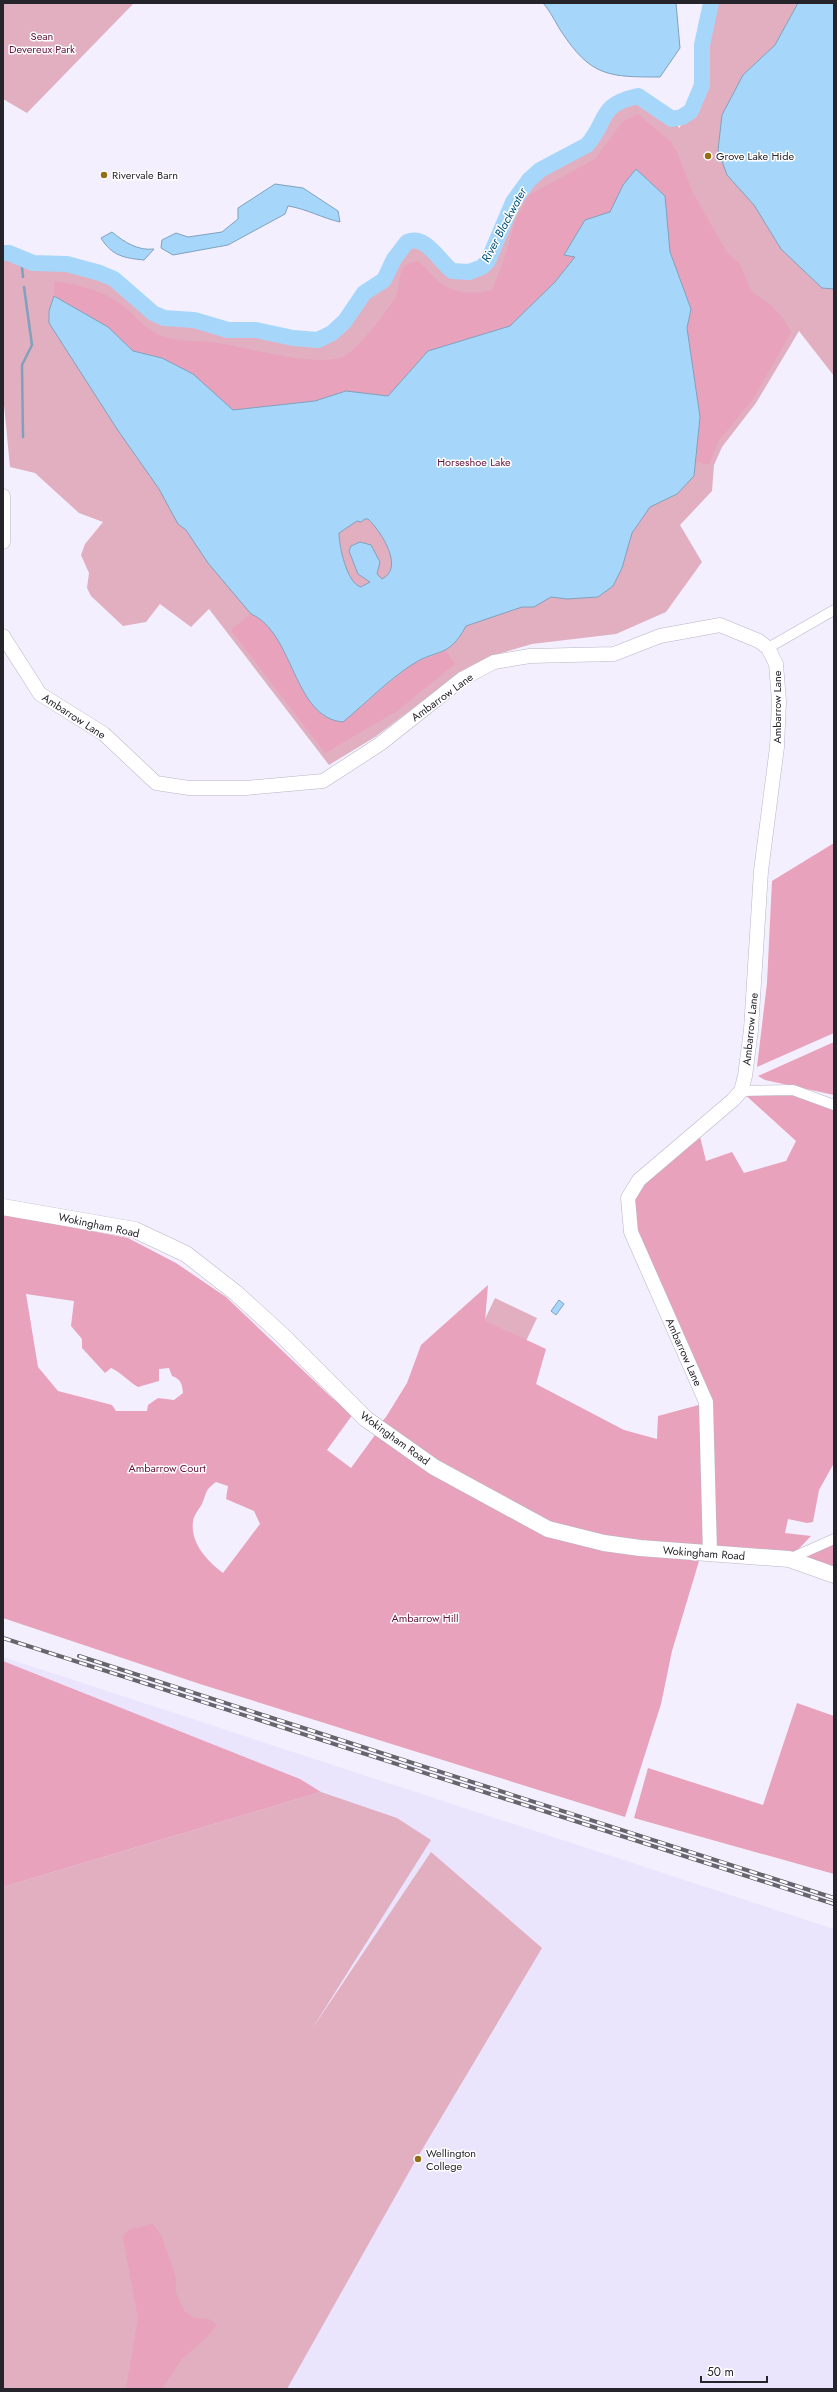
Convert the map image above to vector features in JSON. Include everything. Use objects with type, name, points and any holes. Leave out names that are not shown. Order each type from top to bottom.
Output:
[{"type":"main road","name":"Wokingham Road","points":[[3,1207],[135,1230],[186,1254],[248,1303],[366,1419],[434,1467],[548,1529],[604,1543],[640,1548],[789,1559],[834,1575]]},
{"type":"street","points":[[3,496],[3,542]]},
{"type":"street","points":[[768,648],[834,610]]},
{"type":"street","name":"Ambarrow Lane","points":[[3,636],[40,694],[104,734],[156,783],[189,788],[246,788],[323,781],[380,744],[462,680],[494,662],[530,656],[614,654],[660,636],[720,625],[752,638],[768,648],[774,656],[778,676],[777,747],[761,871],[754,1003],[745,1076],[741,1091],[733,1100],[639,1180],[628,1198],[631,1232],[706,1402],[710,1553]]},
{"type":"street","points":[[741,1091],[793,1090],[834,1105]]},
{"type":"street","points":[[789,1559],[834,1538]]},
{"type":"shaded area","name":"Wellington College","points":[[3,1657],[834,1929],[834,2389],[3,2389]]},
{"type":"green space","name":"Sean Devereux Park","points":[[3,3],[134,3],[27,113],[3,99]]},
{"type":"green space","name":"Horseshoe Lake","points":[[710,3],[834,3],[834,376],[799,331],[756,403],[722,447],[714,465],[712,491],[680,525],[702,562],[666,612],[616,634],[532,644],[491,656],[457,675],[375,737],[329,765],[209,609],[191,627],[160,604],[146,622],[123,626],[91,596],[87,588],[89,573],[81,555],[85,544],[103,522],[79,513],[35,473],[10,467],[3,394],[3,251],[9,251],[33,261],[68,262],[90,266],[115,278],[161,315],[195,318],[228,328],[257,328],[293,336],[318,338],[330,332],[343,320],[363,292],[383,278],[391,257],[406,240],[413,238],[426,242],[452,269],[468,270],[481,264],[511,200],[527,177],[556,157],[586,143],[600,116],[613,101],[638,93],[672,115],[679,128],[709,88],[704,46]]},
{"type":"green space","points":[[638,114],[671,142],[677,152],[693,193],[728,254],[739,263],[752,292],[770,304],[785,321],[791,333],[753,399],[718,442],[709,465],[695,461],[700,417],[687,328],[691,309],[670,252],[665,196],[623,185],[610,212],[585,220],[565,254],[575,257],[555,282],[510,326],[428,351],[388,396],[346,391],[315,401],[233,410],[193,374],[162,358],[133,351],[108,327],[54,296],[54,281],[81,286],[98,292],[122,305],[143,325],[152,331],[172,339],[230,345],[300,359],[333,359],[345,356],[365,338],[389,308],[397,294],[402,270],[411,263],[417,261],[443,285],[456,291],[477,293],[492,290],[504,260],[515,221],[529,195],[595,159],[623,121]]},
{"type":"green space","points":[[251,614],[262,618],[343,722],[413,664],[446,651],[455,664],[397,711],[325,753],[231,630]]},
{"type":"green space","points":[[834,843],[834,1033],[757,1067],[767,983],[772,881]]},
{"type":"green space","points":[[834,1042],[834,1095],[765,1080],[758,1076]]},
{"type":"green space","points":[[793,1090],[834,1105],[834,1463],[819,1490],[813,1522],[807,1523],[788,1519],[785,1533],[811,1536],[790,1558],[834,1539],[834,1575],[789,1559],[548,1529],[377,1427],[386,1417],[407,1383],[421,1345],[488,1285],[485,1321],[546,1349],[536,1384],[624,1430],[657,1439],[658,1416],[706,1403],[631,1232],[628,1198],[698,1129],[706,1161],[732,1152],[744,1173],[786,1161],[796,1141],[741,1091]]},
{"type":"green space","points":[[3,1214],[128,1238],[176,1263],[226,1297],[331,1397],[353,1414],[327,1450],[351,1468],[375,1435],[602,1551],[699,1561],[672,1651],[661,1704],[625,1817],[200,1684],[3,1618]],"holes":[[[26,1294],[74,1301],[71,1326],[82,1339],[82,1348],[105,1373],[111,1368],[138,1387],[159,1381],[159,1369],[169,1368],[172,1376],[180,1382],[183,1393],[174,1400],[158,1398],[148,1405],[147,1411],[116,1411],[112,1405],[58,1391],[38,1367]],[[216,1482],[228,1486],[226,1499],[254,1511],[260,1524],[223,1573],[211,1563],[201,1551],[194,1537],[193,1529],[195,1514],[202,1504],[210,1487]]]},
{"type":"green space","points":[[495,1298],[537,1318],[526,1341],[484,1321]]},
{"type":"green space","points":[[3,1661],[300,1779],[321,1792],[3,1887]]},
{"type":"green space","points":[[797,1703],[834,1716],[834,1874],[634,1818],[648,1768],[763,1805]]},
{"type":"green space","points":[[321,1792],[397,1818],[431,1840],[312,2029],[431,1852],[542,1948],[413,2165],[287,2389],[3,2389],[3,1887]]},
{"type":"green space","points":[[153,2224],[162,2237],[176,2277],[176,2293],[185,2312],[195,2318],[209,2319],[217,2325],[207,2337],[181,2360],[162,2389],[126,2389],[138,2318],[123,2237],[128,2230]]},
{"type":"water","points":[[543,3],[676,3],[680,48],[660,77],[614,75],[592,66],[582,58],[561,31]]},
{"type":"water","points":[[798,3],[834,3],[834,289],[822,288],[781,249],[754,205],[727,175],[718,150],[722,115],[743,75],[775,45]]},
{"type":"water","name":"Horseshoe Lake","points":[[636,169],[665,196],[670,252],[691,309],[687,328],[700,417],[694,476],[677,494],[650,507],[632,533],[622,568],[613,586],[598,597],[567,599],[551,597],[534,607],[522,607],[466,626],[454,644],[442,651],[422,659],[404,670],[343,722],[326,717],[314,706],[303,691],[276,638],[265,624],[251,614],[208,563],[186,530],[178,524],[159,489],[117,429],[49,323],[49,311],[54,296],[108,327],[133,351],[162,358],[193,374],[233,410],[315,401],[346,391],[388,396],[428,351],[510,326],[555,282],[575,257],[564,255],[585,220],[610,212],[623,185]],"holes":[[[368,519],[384,540],[391,558],[391,567],[389,574],[382,579],[377,574],[380,562],[371,545],[360,542],[351,546],[349,551],[358,574],[370,582],[361,587],[356,584],[348,572],[342,555],[339,533],[357,521],[361,522]]]},
{"type":"water","points":[[275,184],[303,188],[338,211],[340,222],[302,209],[288,206],[285,214],[228,245],[173,255],[161,248],[162,240],[176,233],[188,237],[222,232],[238,219],[238,208]]},
{"type":"water","points":[[112,232],[132,245],[142,249],[154,249],[144,260],[119,255],[110,249],[101,238]]},
{"type":"water","points":[[559,1300],[564,1304],[556,1315],[551,1311]]},
{"type":"waterway","name":"River Blackwater","points":[[3,253],[9,253],[33,263],[67,264],[100,273],[114,279],[153,313],[164,318],[194,320],[228,330],[256,330],[293,338],[318,340],[332,333],[345,321],[364,293],[384,280],[394,259],[407,242],[414,241],[426,245],[452,271],[469,272],[482,267],[488,261],[513,202],[529,180],[540,170],[587,145],[594,136],[605,114],[616,104],[638,96],[672,119],[682,117],[691,111],[702,85],[702,45],[711,3]]},
{"type":"waterway","points":[[21,258],[23,277]]},
{"type":"waterway","points":[[23,437],[22,365],[32,345],[24,287]]},
{"type":"railway","points":[[3,1638],[834,1904]]},
{"type":"railway","points":[[79,1656],[834,1898]]},
{"type":"place","name":"Grove Lake Hide","points":[[708,156]]},
{"type":"place","name":"Rivervale Barn","points":[[104,175]]},
{"type":"place","name":"Wellington College","points":[[418,2159]]},
{"type":"park label","name":"Ambarrow Court","points":[[167,1468]]},
{"type":"park label","name":"Ambarrow Hill","points":[[425,1618]]}]
